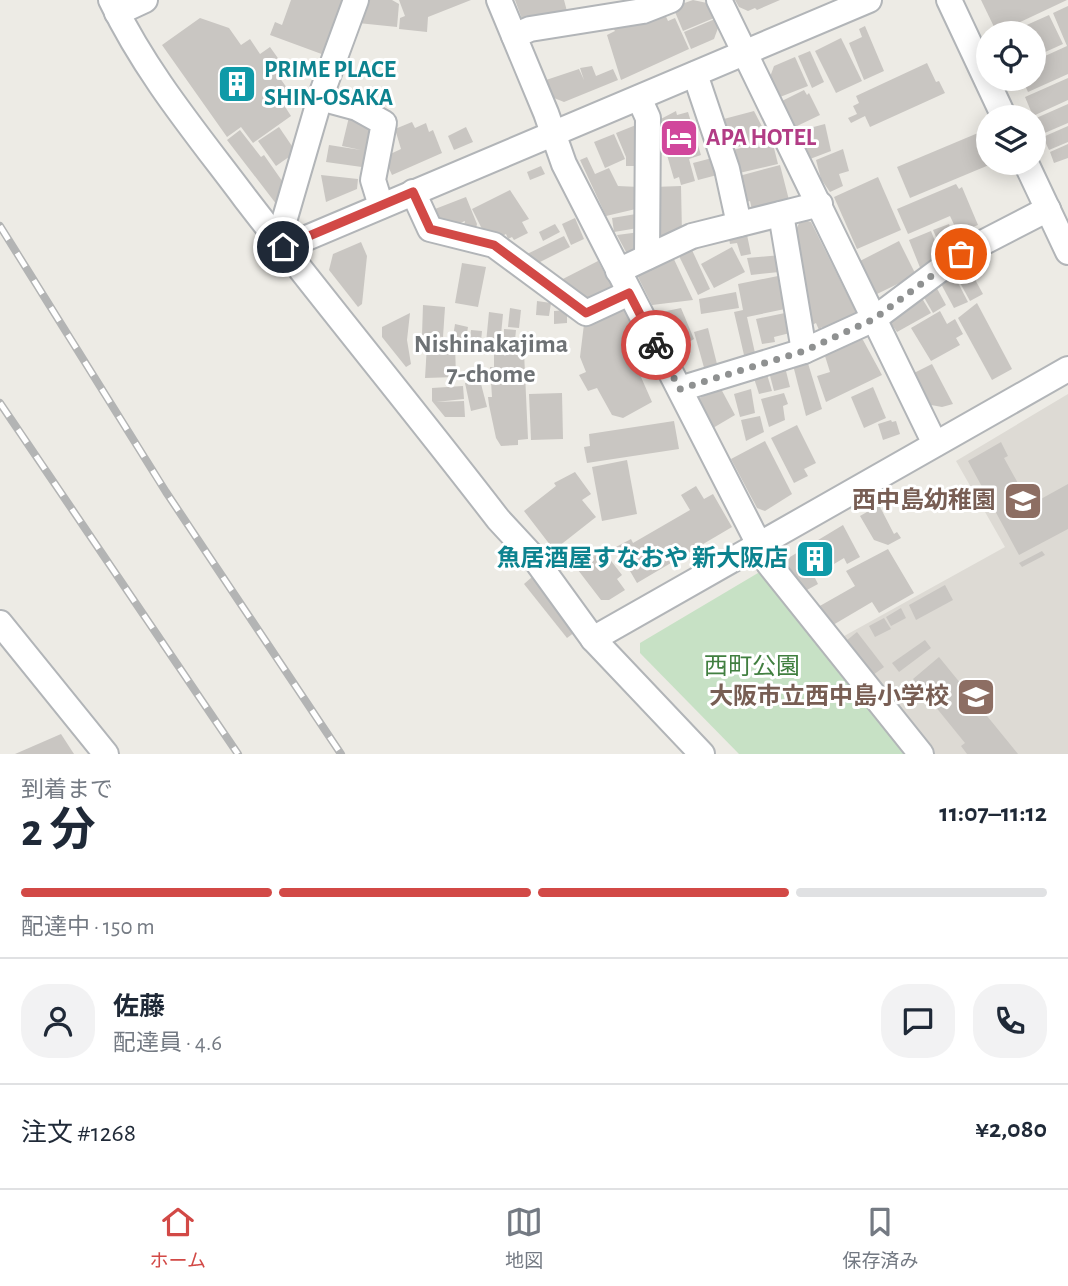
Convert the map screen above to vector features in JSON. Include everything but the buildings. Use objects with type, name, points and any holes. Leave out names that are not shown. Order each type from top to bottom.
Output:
[{"type":"street","points":[[145,0],[114,6],[162,86],[283,247],[498,519],[535,559],[593,639],[702,754]]},
{"type":"street","points":[[283,247],[285,218],[320,98],[356,0]]},
{"type":"street","points":[[499,0],[564,164],[769,564],[921,754]]},
{"type":"street","points":[[514,36],[530,29],[643,11],[671,0]]},
{"type":"street","points":[[719,0],[935,444]]},
{"type":"street","points":[[283,247],[869,0]]},
{"type":"street","points":[[949,0],[998,105]]},
{"type":"street","points":[[695,74],[727,169],[739,224]]},
{"type":"street","points":[[320,98],[357,108],[384,123],[373,180],[381,206]]},
{"type":"street","points":[[639,98],[648,118],[647,257]]},
{"type":"street","points":[[1032,175],[1068,252]]},
{"type":"street","points":[[413,192],[430,229],[494,245],[586,313],[629,293]]},
{"type":"street","points":[[618,271],[692,236],[820,204]]},
{"type":"street","points":[[680,389],[804,351],[874,319],[961,254],[1048,209]]},
{"type":"street","points":[[781,214],[804,351]]},
{"type":"street","points":[[593,639],[1068,369]]},
{"type":"street","points":[[0,623],[106,754]]},
{"type":"shaded area","name":"大阪市立西中島小学校","points":[[1068,394],[1068,754],[930,754],[837,640],[1005,547],[956,461]]},
{"type":"green space","name":"西町公園","points":[[758,573],[767,574],[914,754],[739,754],[640,653],[640,643]]},
{"type":"railway","points":[[0,226],[166,492],[341,754]]},
{"type":"railway","points":[[0,403],[238,754]]},
{"type":"way so far","points":[[656,345],[680,389],[804,351],[874,319],[961,254]]},
{"type":"place","name":"PRIME PLACE SHIN-OSAKA","points":[[237,84]]},
{"type":"place","name":"APA HOTEL","points":[[679,138]]},
{"type":"place","name":"西中島幼稚園","points":[[1023,501]]},
{"type":"place","name":"魚居酒屋すなおや 新大阪店","points":[[815,559]]},
{"type":"place","name":"大阪市立西中島小学校","points":[[976,697]]},
{"type":"district","name":"Nishinakajima 7-chome","points":[[491,359]]},
{"type":"route","points":[[283,247],[413,192],[430,229],[494,245],[586,313],[629,293],[656,345]]}]
